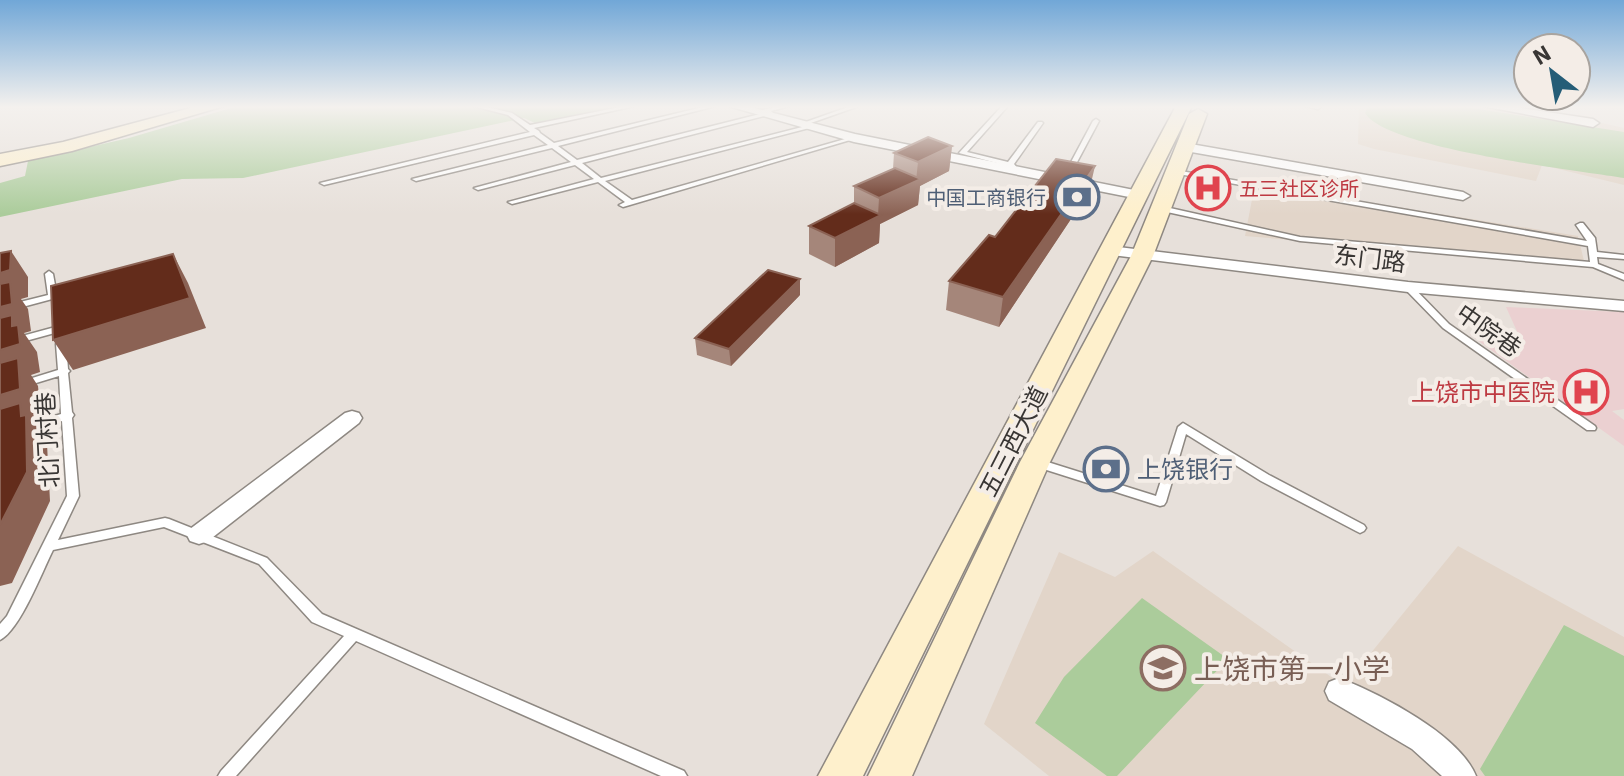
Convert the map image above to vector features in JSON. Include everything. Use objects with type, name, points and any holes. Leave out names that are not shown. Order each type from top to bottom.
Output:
[{"type":"main road","points":[[0,152],[48,142]]},
{"type":"main road","points":[[0,160],[83,142]]},
{"type":"main road","name":"五三西大道","points":[[890,776],[1035,462],[1142,256],[1150,202],[1171,142]]},
{"type":"main road","name":"五三西大道","points":[[840,776],[1110,251],[1175,172],[1187,142]]},
{"type":"street","points":[[876,142],[1014,168],[1150,202]]},
{"type":"street","points":[[1185,147],[1463,196]]},
{"type":"street","name":"东门路","points":[[1110,251],[1408,287],[1624,306]]},
{"type":"street","points":[[199,535],[352,418]]},
{"type":"street","points":[[1339,691],[1414,735],[1456,768],[1461,776]]},
{"type":"lane","points":[[324,183],[486,142]]},
{"type":"lane","points":[[551,142],[602,179],[627,204],[840,142]]},
{"type":"lane","points":[[416,179],[566,142]]},
{"type":"lane","points":[[478,188],[654,142]]},
{"type":"lane","points":[[512,202],[744,142]]},
{"type":"lane","points":[[972,142],[962,153],[1014,168],[1029,142]]},
{"type":"lane","points":[[1072,183],[1076,172],[1073,164],[1085,142]]},
{"type":"lane","points":[[1175,172],[1624,257]]},
{"type":"lane","points":[[1150,202],[1300,239],[1594,265],[1624,277]]},
{"type":"lane","points":[[1580,225],[1592,249],[1594,265]]},
{"type":"lane","name":"北门村巷","points":[[0,634],[12,620],[73,496],[65,371],[49,274]]},
{"type":"lane","name":"中院巷","points":[[1408,287],[1446,326],[1591,428]]},
{"type":"lane","points":[[0,310],[56,312]]},
{"type":"lane","points":[[0,345],[56,312]]},
{"type":"lane","points":[[0,391],[65,371]]},
{"type":"lane","points":[[0,438],[69,415]]},
{"type":"lane","points":[[1035,462],[1160,502],[1183,427],[1265,478],[1360,528]]},
{"type":"lane","points":[[49,546],[165,522],[263,561],[317,618],[679,776]]},
{"type":"lane","points":[[226,776],[354,634]]},
{"type":"shaded area","points":[[1358,142],[1624,142],[1624,185],[1542,165],[1536,181],[1374,149]]},
{"type":"shaded area","points":[[1255,184],[1578,236],[1585,265],[1245,236]]},
{"type":"shaded area","name":"上饶市中医院","points":[[1506,307],[1624,312],[1624,409],[1612,411],[1624,420],[1624,446],[1469,334],[1520,338]]},
{"type":"shaded area","name":"上饶市第一小学","points":[[1458,546],[1624,637],[1624,776],[1049,776],[984,724],[1059,552],[1115,577],[1153,551],[1344,686]]},
{"type":"green space","points":[[110,142],[411,142],[243,178],[182,179],[0,217],[0,183],[25,176],[28,161]]},
{"type":"green space","points":[[1427,142],[1624,142],[1624,178],[1485,156]]},
{"type":"green space","points":[[1142,598],[1228,659],[1117,776],[1107,776],[1035,723],[1064,677]]},
{"type":"green space","points":[[1564,625],[1624,656],[1624,776],[1485,776],[1480,769]]},
{"type":"building","points":[[917,142],[942,142],[952,146],[918,162],[894,153]]},
{"type":"building","points":[[1056,159],[1095,166],[1003,297],[949,281],[989,235],[995,237]]},
{"type":"building","points":[[895,168],[921,179],[879,198],[854,186]]},
{"type":"building","points":[[854,203],[881,215],[835,238],[809,226]]},
{"type":"building","points":[[11,251],[10,270],[0,273],[0,253]]},
{"type":"building","points":[[173,254],[190,298],[53,340],[51,286]]},
{"type":"building","points":[[768,270],[800,279],[729,349],[695,338]]},
{"type":"building","points":[[10,282],[12,304],[0,307],[0,284]]},
{"type":"building","points":[[12,315],[12,326],[18,325],[20,344],[0,350],[0,318]]},
{"type":"building","points":[[18,358],[20,389],[0,395],[0,363]]},
{"type":"building","points":[[20,403],[21,416],[26,415],[27,472],[0,525],[0,409]]},
{"type":"place","name":"五三社区诊所","points":[[1208,188]]},
{"type":"place","name":"中国工商银行","points":[[1077,197]]},
{"type":"place","name":"上饶市中医院","points":[[1586,392]]},
{"type":"place","name":"上饶银行","points":[[1106,469]]},
{"type":"place","name":"上饶市第一小学","points":[[1163,668]]}]
